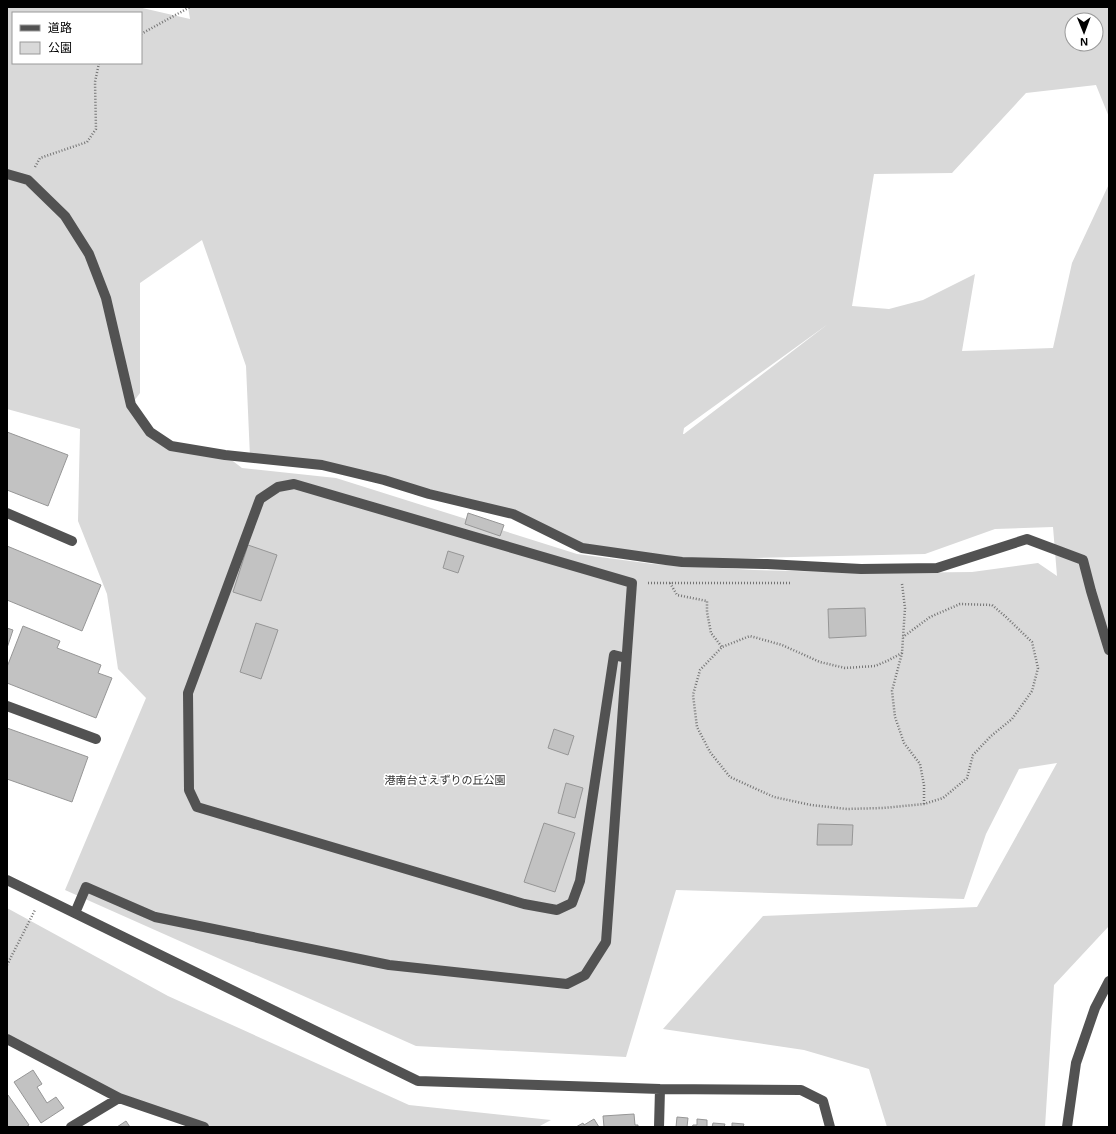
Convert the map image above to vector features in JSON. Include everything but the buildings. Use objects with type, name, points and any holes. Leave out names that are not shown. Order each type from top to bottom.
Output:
[{"type":"street","points":[[7,174],[28,180],[60,210],[88,254],[106,298],[131,405],[150,432],[171,446],[224,455],[322,465],[384,480],[429,494],[513,514],[582,548],[682,562],[767,564],[860,569],[937,568],[1027,539],[1084,560],[1091,591],[1109,650]]},
{"type":"street","points":[[75,913],[86,887],[155,917],[373,962],[397,966],[567,984],[585,975],[606,942],[632,583],[294,484],[278,487],[260,499],[188,693],[189,790],[197,807],[524,904],[557,910],[572,903],[580,881],[614,655],[626,658]]},
{"type":"street","points":[[7,513],[72,541]]},
{"type":"street","points":[[7,706],[96,739]]},
{"type":"street","points":[[7,880],[418,1081],[660,1089],[801,1090],[823,1101],[830,1127]]},
{"type":"street","points":[[1068,1127],[1076,1063],[1095,1008],[1109,981]]},
{"type":"street","points":[[7,1039],[119,1098],[204,1127]]},
{"type":"street","points":[[659,1127],[660,1089]]},
{"type":"street","points":[[71,1127],[119,1098]]},
{"type":"path","points":[[142,33],[190,7]]},
{"type":"path","points":[[40,158],[87,142],[96,129],[95,82],[99,64]]},
{"type":"path","points":[[632,583],[798,583]]},
{"type":"path","points":[[670,583],[677,595],[707,601],[710,633],[722,647]]},
{"type":"path","points":[[902,584],[905,608],[902,653],[892,691],[895,717],[904,743],[920,764],[924,785],[924,804]]},
{"type":"path","points":[[902,653],[875,666],[844,668],[820,662],[782,645],[750,636],[722,647],[700,670],[693,695],[697,727],[710,752],[730,777],[774,797],[811,805],[847,809],[924,804],[943,798],[967,778],[973,755],[991,736],[1012,719],[1032,690],[1038,668],[1032,642],[992,606],[960,604],[930,617],[903,637]]},
{"type":"path","points":[[7,965],[41,897]]},
{"type":"green space","name":"港南台さえずりの丘公園","points":[[7,7],[138,7],[190,19],[188,7],[1109,7],[1109,117],[1096,85],[1026,93],[952,173],[874,174],[852,306],[889,309],[923,300],[975,274],[962,351],[1053,348],[1072,263],[1109,184],[1109,926],[1054,985],[1045,1127],[887,1127],[869,1069],[804,1050],[663,1029],[763,916],[977,907],[1057,763],[1019,769],[986,834],[964,899],[676,890],[626,1057],[416,1046],[65,890],[146,698],[118,669],[107,594],[78,521],[80,429],[7,409]],"holes":[[[202,240],[246,366],[250,457],[384,480],[513,514],[582,548],[666,560],[925,554],[995,529],[1053,527],[1057,576],[1038,563],[972,572],[879,573],[754,570],[653,564],[577,554],[336,478],[242,468],[225,455],[171,446],[150,432],[131,405],[140,393],[140,283]],[[828,324],[684,434],[684,428]]]},
{"type":"green space","points":[[7,908],[168,996],[409,1105],[551,1120],[538,1127],[204,1127],[119,1098],[7,1039]]}]
